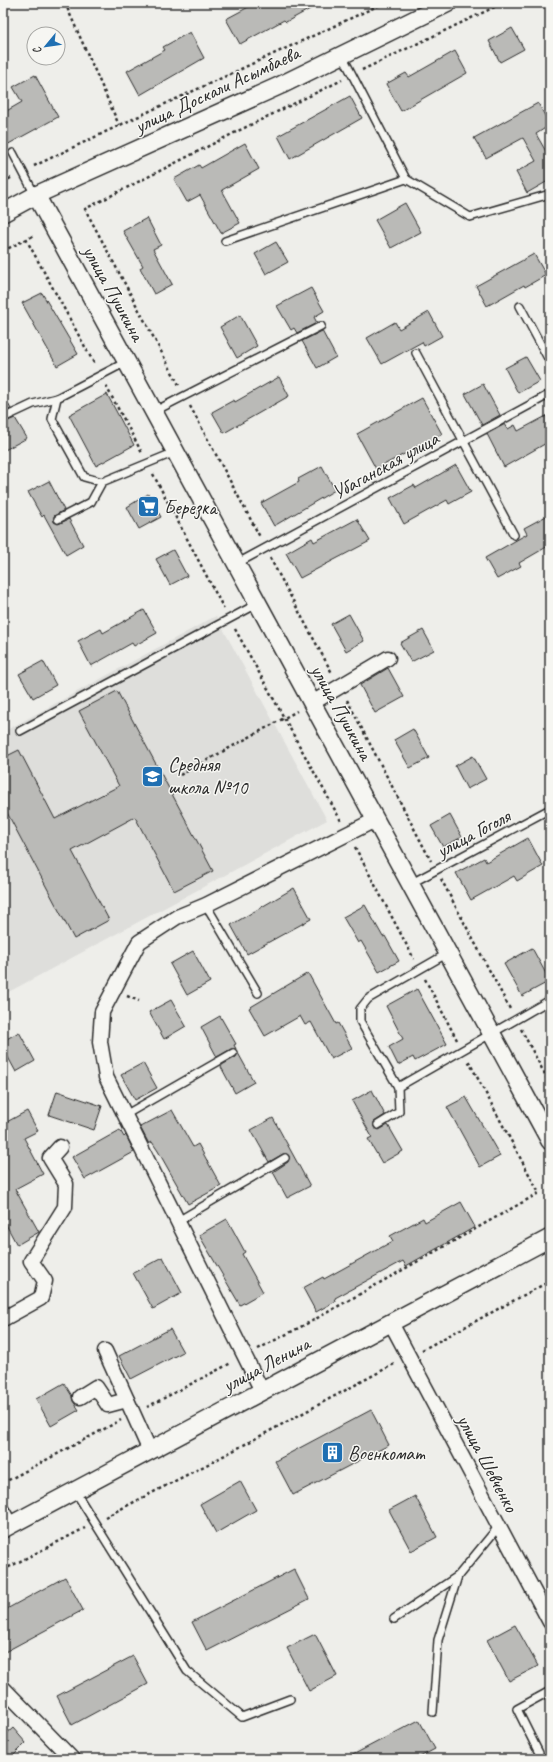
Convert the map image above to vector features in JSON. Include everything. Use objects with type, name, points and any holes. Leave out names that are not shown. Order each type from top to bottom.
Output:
[{"type":"street","name":"улица Доскали Асымбаева","points":[[3,212],[36,195],[274,88],[448,3]]},
{"type":"street","name":"улица Пушкина","points":[[36,195],[550,1141]]},
{"type":"street","points":[[312,703],[388,658]]},
{"type":"street","points":[[262,1391],[106,1077],[100,1042],[102,1012],[139,942],[177,917],[206,905],[375,820]]},
{"type":"street","points":[[3,1319],[41,1298],[45,1281],[31,1261],[65,1207],[66,1184],[50,1158],[60,1147]]},
{"type":"street","name":"улица Ленина","points":[[6,1522],[75,1490],[150,1451],[550,1238]]},
{"type":"street","name":"улица Шевченко","points":[[391,1323],[550,1622]]},
{"type":"street","points":[[105,1351],[150,1451]]},
{"type":"street","points":[[80,1397],[96,1387],[108,1405],[127,1400]]},
{"type":"street","points":[[6,1697],[72,1759]]},
{"type":"lane","points":[[342,55],[406,178],[470,217],[550,194]]},
{"type":"lane","points":[[13,153],[36,195]]},
{"type":"lane","points":[[225,241],[406,178]]},
{"type":"lane","points":[[520,306],[550,362]]},
{"type":"lane","points":[[153,412],[321,326]]},
{"type":"lane","points":[[416,353],[514,535]]},
{"type":"lane","points":[[3,418],[33,404],[57,398],[126,362]]},
{"type":"lane","name":"Убаганская улица","points":[[236,564],[550,394]]},
{"type":"lane","points":[[57,398],[52,419],[84,477],[102,482],[175,452]]},
{"type":"lane","points":[[58,519],[91,502],[102,482]]},
{"type":"lane","points":[[20,731],[258,604]]},
{"type":"lane","name":"улица Гоголя","points":[[410,884],[550,809]]},
{"type":"lane","points":[[206,905],[258,992]]},
{"type":"lane","points":[[378,1125],[399,1112],[398,1087],[360,1021],[360,1009],[368,1000],[448,953]]},
{"type":"lane","points":[[398,1087],[550,1000]]},
{"type":"lane","points":[[125,1115],[233,1053]]},
{"type":"lane","points":[[178,1221],[285,1158]]},
{"type":"lane","points":[[75,1490],[187,1671],[242,1717],[290,1700]]},
{"type":"lane","points":[[394,1619],[458,1576],[499,1526]]},
{"type":"lane","points":[[433,1712],[438,1640],[458,1576]]},
{"type":"lane","points":[[539,1753],[517,1709],[550,1691]]},
{"type":"path","points":[[65,3],[119,125]]},
{"type":"path","points":[[23,172],[119,125],[384,3]]},
{"type":"path","points":[[503,3],[231,134],[85,209],[340,686],[550,1084]]},
{"type":"path","points":[[3,251],[35,235]]},
{"type":"path","points":[[26,239],[230,619],[341,821]]},
{"type":"path","points":[[180,775],[312,703]]},
{"type":"path","points":[[3,1483],[312,1321],[539,1193],[355,846]]},
{"type":"path","points":[[418,1351],[550,1281]]},
{"type":"path","points":[[100,1520],[212,1462],[398,1362]]},
{"type":"path","points":[[3,1570],[86,1527]]},
{"type":"shaded area","name":"Средняя школа №10","points":[[216,616],[327,820],[3,995],[3,732]]},
{"type":"building","points":[[256,3],[321,3],[286,22],[284,20],[240,44],[226,19]]},
{"type":"building","points":[[512,28],[524,49],[500,62],[489,41]]},
{"type":"building","points":[[190,32],[204,58],[140,95],[127,71],[165,50],[163,47]]},
{"type":"building","points":[[455,51],[467,73],[401,111],[386,84],[406,73],[409,77]]},
{"type":"building","points":[[35,75],[58,117],[3,147],[3,113],[22,102],[13,87]]},
{"type":"building","points":[[350,96],[362,118],[290,159],[278,136]]},
{"type":"building","points":[[538,103],[550,125],[536,134],[548,155],[550,153],[550,186],[548,181],[527,193],[516,172],[536,161],[523,138],[486,158],[474,138]]},
{"type":"building","points":[[245,143],[259,169],[222,190],[240,223],[221,233],[200,195],[187,202],[174,179],[199,165],[201,168]]},
{"type":"building","points":[[405,203],[421,232],[391,248],[375,220]]},
{"type":"building","points":[[147,218],[161,245],[153,249],[172,284],[154,294],[140,268],[143,266],[123,231]]},
{"type":"building","points":[[276,242],[288,262],[266,274],[255,254]]},
{"type":"building","points":[[534,254],[546,275],[525,287],[524,285],[487,306],[476,286]]},
{"type":"building","points":[[311,288],[324,311],[314,317],[317,323],[297,333],[294,328],[291,330],[277,306]]},
{"type":"building","points":[[42,293],[78,354],[57,366],[22,303]]},
{"type":"building","points":[[429,312],[442,336],[424,346],[422,342],[382,364],[367,338],[395,322],[399,329]]},
{"type":"building","points":[[240,315],[257,346],[237,358],[220,327]]},
{"type":"building","points":[[322,331],[336,357],[317,368],[302,341]]},
{"type":"building","points":[[526,357],[540,381],[518,393],[505,368]]},
{"type":"building","points":[[279,377],[289,396],[224,433],[212,412],[234,400],[235,402]]},
{"type":"building","points":[[483,384],[500,415],[482,425],[465,394]]},
{"type":"building","points":[[107,394],[134,445],[96,466],[69,415]]},
{"type":"building","points":[[3,395],[11,409],[3,412]]},
{"type":"building","points":[[422,398],[442,434],[376,469],[357,434]]},
{"type":"building","points":[[550,414],[550,441],[504,467],[487,434],[505,424],[508,429],[515,425],[518,431]]},
{"type":"building","points":[[15,418],[27,438],[3,451],[3,423]]},
{"type":"building","points":[[456,465],[471,492],[449,504],[447,500],[404,524],[390,498],[414,485],[416,488]]},
{"type":"building","points":[[322,466],[335,490],[274,526],[261,503],[299,482],[298,479]]},
{"type":"building","points":[[49,481],[64,510],[54,516],[54,522],[58,524],[69,519],[83,545],[66,555],[44,515],[42,517],[28,492]]},
{"type":"building","points":[[148,494],[161,517],[139,529],[127,507]]},
{"type":"building","points":[[550,514],[550,545],[519,563],[521,566],[497,579],[485,558],[527,534],[524,528]]},
{"type":"building","points":[[357,519],[370,541],[300,578],[286,553],[312,538],[314,542]]},
{"type":"building","points":[[173,550],[187,576],[170,585],[156,559]]},
{"type":"building","points":[[144,610],[157,633],[134,646],[132,643],[91,666],[78,641],[101,629],[103,633]]},
{"type":"building","points":[[349,614],[364,641],[346,651],[331,624]]},
{"type":"building","points":[[423,630],[434,650],[411,662],[400,643]]},
{"type":"building","points":[[43,661],[56,685],[33,698],[19,674]]},
{"type":"building","points":[[388,668],[404,697],[375,713],[360,685]]},
{"type":"building","points":[[117,691],[213,871],[174,891],[135,817],[72,851],[109,920],[74,939],[3,805],[3,758],[19,750],[55,819],[119,786],[79,711]]},
{"type":"building","points":[[413,729],[429,758],[410,768],[394,740]]},
{"type":"building","points":[[473,756],[486,779],[467,789],[455,766]]},
{"type":"building","points":[[450,815],[462,837],[443,847],[431,826]]},
{"type":"building","points":[[528,838],[543,866],[517,881],[514,876],[471,900],[456,873],[484,858],[486,862]]},
{"type":"building","points":[[294,888],[311,919],[247,954],[231,925]]},
{"type":"building","points":[[365,905],[383,937],[385,936],[399,961],[379,972],[361,941],[358,943],[343,917]]},
{"type":"building","points":[[532,948],[550,981],[522,996],[504,964]]},
{"type":"building","points":[[193,951],[210,982],[187,995],[170,964]]},
{"type":"building","points":[[308,973],[336,1024],[338,1023],[352,1048],[331,1059],[311,1022],[305,1025],[300,1016],[265,1036],[249,1008]]},
{"type":"building","points":[[417,989],[447,1044],[415,1061],[413,1057],[398,1065],[389,1047],[403,1039],[386,1006]]},
{"type":"building","points":[[171,1000],[186,1026],[164,1039],[149,1012]]},
{"type":"building","points":[[220,1016],[236,1044],[234,1045],[236,1049],[231,1049],[217,1057],[201,1027]]},
{"type":"building","points":[[19,1032],[35,1061],[16,1072],[3,1048],[3,1041]]},
{"type":"building","points":[[238,1053],[254,1082],[235,1093],[221,1067],[236,1057]]},
{"type":"building","points":[[143,1063],[157,1088],[135,1100],[121,1075]]},
{"type":"building","points":[[372,1090],[385,1115],[374,1122],[374,1127],[379,1130],[388,1125],[403,1151],[382,1163],[368,1139],[372,1137],[352,1101]]},
{"type":"building","points":[[57,1091],[102,1106],[94,1130],[49,1115]]},
{"type":"building","points":[[466,1097],[500,1156],[480,1167],[447,1107]]},
{"type":"building","points":[[172,1110],[193,1147],[198,1144],[221,1186],[188,1204],[158,1151],[152,1142],[149,1144],[140,1127]]},
{"type":"building","points":[[27,1111],[38,1131],[24,1138],[43,1174],[15,1189],[39,1232],[17,1245],[3,1219],[3,1124]]},
{"type":"building","points":[[273,1118],[310,1186],[287,1198],[273,1172],[288,1162],[289,1156],[287,1154],[283,1154],[269,1162],[251,1130]]},
{"type":"building","points":[[120,1130],[124,1137],[126,1135],[134,1152],[85,1179],[72,1157]]},
{"type":"building","points":[[461,1202],[475,1227],[406,1266],[403,1261],[335,1298],[336,1301],[316,1312],[303,1288],[323,1277],[324,1279],[393,1241],[390,1236],[423,1218],[425,1222]]},
{"type":"building","points":[[227,1219],[245,1252],[242,1254],[263,1292],[240,1305],[199,1235]]},
{"type":"building","points":[[163,1257],[182,1293],[153,1309],[133,1273]]},
{"type":"building","points":[[170,1329],[183,1352],[131,1379],[119,1356]]},
{"type":"building","points":[[64,1383],[79,1410],[51,1426],[36,1399]]},
{"type":"building","name":"Военкомат","points":[[371,1410],[389,1445],[293,1495],[275,1461]]},
{"type":"building","points":[[240,1481],[256,1510],[216,1533],[200,1504]]},
{"type":"building","points":[[415,1496],[437,1537],[411,1551],[389,1510]]},
{"type":"building","points":[[294,1569],[309,1599],[207,1651],[192,1622]]},
{"type":"building","points":[[65,1577],[83,1610],[3,1653],[3,1611]]},
{"type":"building","points":[[515,1625],[538,1666],[509,1681],[487,1640]]},
{"type":"building","points":[[315,1634],[337,1676],[309,1691],[287,1648]]},
{"type":"building","points":[[133,1656],[148,1684],[72,1725],[57,1696]]},
{"type":"building","points":[[419,1720],[435,1749],[416,1759],[345,1759]]},
{"type":"building","points":[[13,1728],[26,1743],[11,1758],[3,1749],[3,1737]]},
{"type":"place","name":"Березка","points":[[148,507]]},
{"type":"place","name":"Средняя школа №10","points":[[153,776]]},
{"type":"place","name":"Военкомат","points":[[332,1453]]}]
